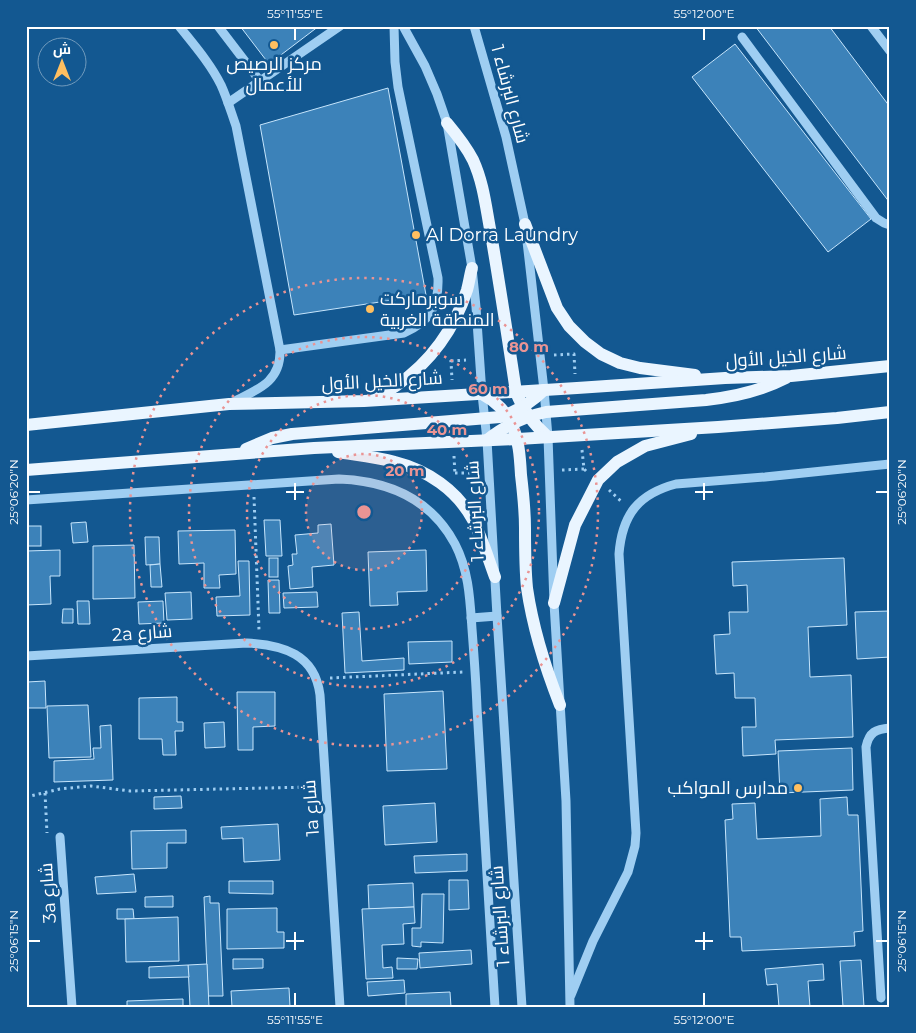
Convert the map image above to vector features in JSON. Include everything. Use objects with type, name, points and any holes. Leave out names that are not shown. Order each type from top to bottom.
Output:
[{"type":"main road","points":[[447,123],[466,148],[480,178],[499,278],[516,392],[525,412],[534,424],[548,437]]},
{"type":"main road","points":[[525,224],[557,308],[569,326],[585,342],[601,354],[640,368],[725,378]]},
{"type":"main road","points":[[364,401],[396,386],[411,375],[435,351],[459,310],[467,290],[472,268]]},
{"type":"main road","name":"شارع الخيل الأول","points":[[26,425],[229,404],[364,401],[725,378],[791,376],[890,366]]},
{"type":"main road","points":[[487,440],[509,419],[525,412],[724,398],[758,390],[791,376]]},
{"type":"main road","points":[[525,412],[544,390]]},
{"type":"main road","points":[[482,394],[500,406],[518,438],[526,572],[532,616],[548,676],[560,705]]},
{"type":"main road","points":[[26,470],[314,448],[718,427],[890,412]]},
{"type":"main road","points":[[235,453],[272,438],[292,434],[485,418],[509,419]]},
{"type":"main road","points":[[554,604],[575,524],[598,480],[617,462],[645,446],[718,427]]},
{"type":"main road","points":[[314,448],[394,461],[416,468],[447,487],[472,519],[480,535],[494,577]]},
{"type":"street","points":[[179,26],[210,67],[228,103],[236,126],[280,350],[280,359],[274,376],[261,388],[229,404]]},
{"type":"street","points":[[218,26],[260,81]]},
{"type":"street","points":[[228,103],[340,26]]},
{"type":"street","points":[[280,350],[404,333],[416,327],[427,318],[435,306],[439,292],[438,278],[398,87],[394,26]]},
{"type":"street","name":"شارع البرشاء 1","points":[[403,26],[425,66],[447,123],[472,268],[487,440],[522,1007]]},
{"type":"street","name":"شارع البرشاء 1","points":[[474,26],[506,138],[525,224],[544,390],[566,801],[570,1004]]},
{"type":"street","points":[[871,26],[890,51]]},
{"type":"street","points":[[742,37],[876,218],[884,224],[890,225]]},
{"type":"street","points":[[570,1004],[594,941],[628,872],[635,846],[636,833],[619,554],[622,531],[626,520],[632,510],[651,493],[663,487],[676,484],[890,464]]},
{"type":"street","points":[[26,500],[339,479],[355,480],[401,492],[428,509],[438,519],[451,537],[461,556],[469,584],[495,1007]]},
{"type":"street","points":[[471,618],[497,616]]},
{"type":"street","name":"2a شارع","points":[[26,656],[234,643],[260,644]]},
{"type":"street","name":"1a شارع","points":[[260,644],[290,651],[299,656],[306,662],[316,678],[320,695],[340,1007]]},
{"type":"street","points":[[880,998],[866,747],[867,740],[875,731],[890,728]]},
{"type":"street","name":"3a شارع","points":[[60,840],[72,1007]]},
{"type":"path","points":[[254,485],[260,644]]},
{"type":"path","points":[[316,678],[475,672]]},
{"type":"path","points":[[26,797],[76,787],[92,786],[130,791],[326,786]]},
{"type":"path","points":[[45,793],[48,844],[60,840]]},
{"type":"building","name":"مركز الرصيص للأعمال","points":[[240,26],[319,26],[269,64]]},
{"type":"building","points":[[755,26],[829,26],[890,107],[890,203]]},
{"type":"building","points":[[735,44],[871,219],[828,252],[692,77]]},
{"type":"building","points":[[388,88],[426,295],[294,315],[260,125]]},
{"type":"building","points":[[264,520],[280,520],[282,556],[266,556]]},
{"type":"building","points":[[86,522],[88,542],[73,543],[71,523]]},
{"type":"building","points":[[331,524],[334,565],[312,567],[313,587],[290,589],[288,566],[293,565],[292,554],[297,554],[295,535],[318,533],[318,525]]},
{"type":"building","points":[[26,526],[41,526],[41,546],[26,546]]},
{"type":"building","points":[[235,530],[236,574],[219,575],[220,588],[204,588],[204,563],[179,564],[178,531]]},
{"type":"building","points":[[145,537],[159,537],[160,564],[146,565]]},
{"type":"building","points":[[134,545],[135,598],[93,599],[93,546]]},
{"type":"building","points":[[60,550],[60,576],[50,576],[51,604],[26,605],[26,551]]},
{"type":"building","points":[[426,550],[427,591],[397,592],[398,605],[370,606],[368,552]]},
{"type":"building","points":[[269,558],[278,558],[278,577],[269,577]]},
{"type":"building","points":[[844,558],[847,625],[808,627],[810,677],[851,675],[853,737],[775,740],[776,754],[743,756],[742,727],[756,727],[755,698],[735,698],[734,673],[716,674],[714,635],[730,634],[729,612],[748,612],[747,585],[733,586],[732,562]]},
{"type":"building","points":[[238,561],[249,561],[250,615],[217,616],[216,597],[240,596]]},
{"type":"building","points":[[160,564],[162,587],[151,587],[150,565]]},
{"type":"building","points":[[268,580],[279,580],[280,613],[269,613]]},
{"type":"building","points":[[191,592],[192,619],[167,620],[165,593]]},
{"type":"building","points":[[317,592],[318,607],[284,608],[283,593]]},
{"type":"building","points":[[77,601],[89,601],[90,624],[78,624]]},
{"type":"building","points":[[163,601],[164,623],[139,624],[138,602]]},
{"type":"building","points":[[63,609],[73,609],[73,623],[62,623]]},
{"type":"building","points":[[890,611],[890,657],[857,659],[855,612]]},
{"type":"building","points":[[359,612],[362,661],[404,658],[404,670],[345,673],[342,613]]},
{"type":"building","points":[[452,641],[452,662],[409,664],[408,642]]},
{"type":"building","points":[[45,681],[46,708],[27,708],[27,682]]},
{"type":"building","points":[[443,691],[447,769],[387,771],[384,694]]},
{"type":"building","points":[[237,692],[275,692],[275,726],[253,727],[253,750],[238,750]]},
{"type":"building","points":[[177,697],[177,722],[183,722],[183,731],[175,731],[176,755],[163,755],[162,739],[139,739],[139,698]]},
{"type":"building","points":[[88,705],[91,757],[49,758],[47,706]]},
{"type":"building","points":[[224,722],[225,747],[205,748],[204,723]]},
{"type":"building","points":[[111,725],[113,780],[54,782],[54,761],[94,759],[93,748],[101,748],[100,726]]},
{"type":"building","points":[[852,748],[853,790],[780,793],[778,751]]},
{"type":"building","points":[[181,796],[182,808],[154,809],[154,797]]},
{"type":"building","points":[[847,797],[848,815],[858,815],[863,931],[854,932],[855,946],[742,951],[741,937],[730,937],[725,820],[733,819],[732,804],[755,803],[757,839],[821,836],[820,799]]},
{"type":"building","points":[[435,803],[437,842],[385,845],[383,806]]},
{"type":"building","points":[[278,824],[280,860],[244,862],[243,838],[222,839],[221,827]]},
{"type":"building","points":[[186,830],[186,843],[167,843],[167,868],[132,869],[131,831]]},
{"type":"building","points":[[467,854],[467,871],[415,873],[414,856]]},
{"type":"building","points":[[134,874],[136,892],[97,894],[95,877]]},
{"type":"building","points":[[449,880],[468,880],[469,909],[449,910]]},
{"type":"building","points":[[229,881],[273,881],[273,894],[229,893]]},
{"type":"building","points":[[413,883],[414,907],[369,909],[368,885]]},
{"type":"building","points":[[422,894],[444,894],[443,943],[421,942],[421,947],[412,946],[412,928],[421,928]]},
{"type":"building","points":[[173,896],[173,907],[145,907],[145,897]]},
{"type":"building","points":[[210,896],[210,903],[219,903],[223,996],[208,996],[204,897]]},
{"type":"building","points":[[414,907],[415,923],[403,924],[404,944],[382,945],[383,968],[392,967],[393,978],[366,979],[362,909]]},
{"type":"building","points":[[277,908],[277,932],[284,932],[284,948],[227,949],[227,909]]},
{"type":"building","points":[[117,909],[133,909],[134,919],[117,919]]},
{"type":"building","points":[[178,917],[179,961],[126,962],[125,919]]},
{"type":"building","points":[[471,950],[472,964],[420,968],[419,953]]},
{"type":"building","points":[[397,958],[418,959],[417,969],[397,969]]},
{"type":"building","points":[[233,959],[263,959],[263,968],[233,969]]},
{"type":"building","points":[[861,960],[864,1007],[843,1007],[840,961]]},
{"type":"building","points":[[207,964],[209,1007],[190,1007],[188,965]]},
{"type":"building","points":[[823,964],[824,980],[808,981],[810,1007],[779,1007],[777,984],[767,985],[765,969]]},
{"type":"building","points":[[188,965],[189,977],[149,978],[149,967]]},
{"type":"building","points":[[404,980],[405,993],[368,996],[367,982]]},
{"type":"building","points":[[289,988],[290,1007],[232,1007],[231,991]]},
{"type":"building","points":[[450,992],[451,1007],[406,1007],[406,994]]},
{"type":"building","points":[[183,999],[183,1007],[127,1007],[127,1001]]},
{"type":"place","name":"مركز الرصيص للأعمال","points":[[274,45]]},
{"type":"place","name":"Al Dorra Laundry","points":[[416,235]]},
{"type":"place","name":"سوبرماركت المنطقة الغربية","points":[[370,309]]},
{"type":"place","name":"مدارس المواكب","points":[[798,788]]}]
